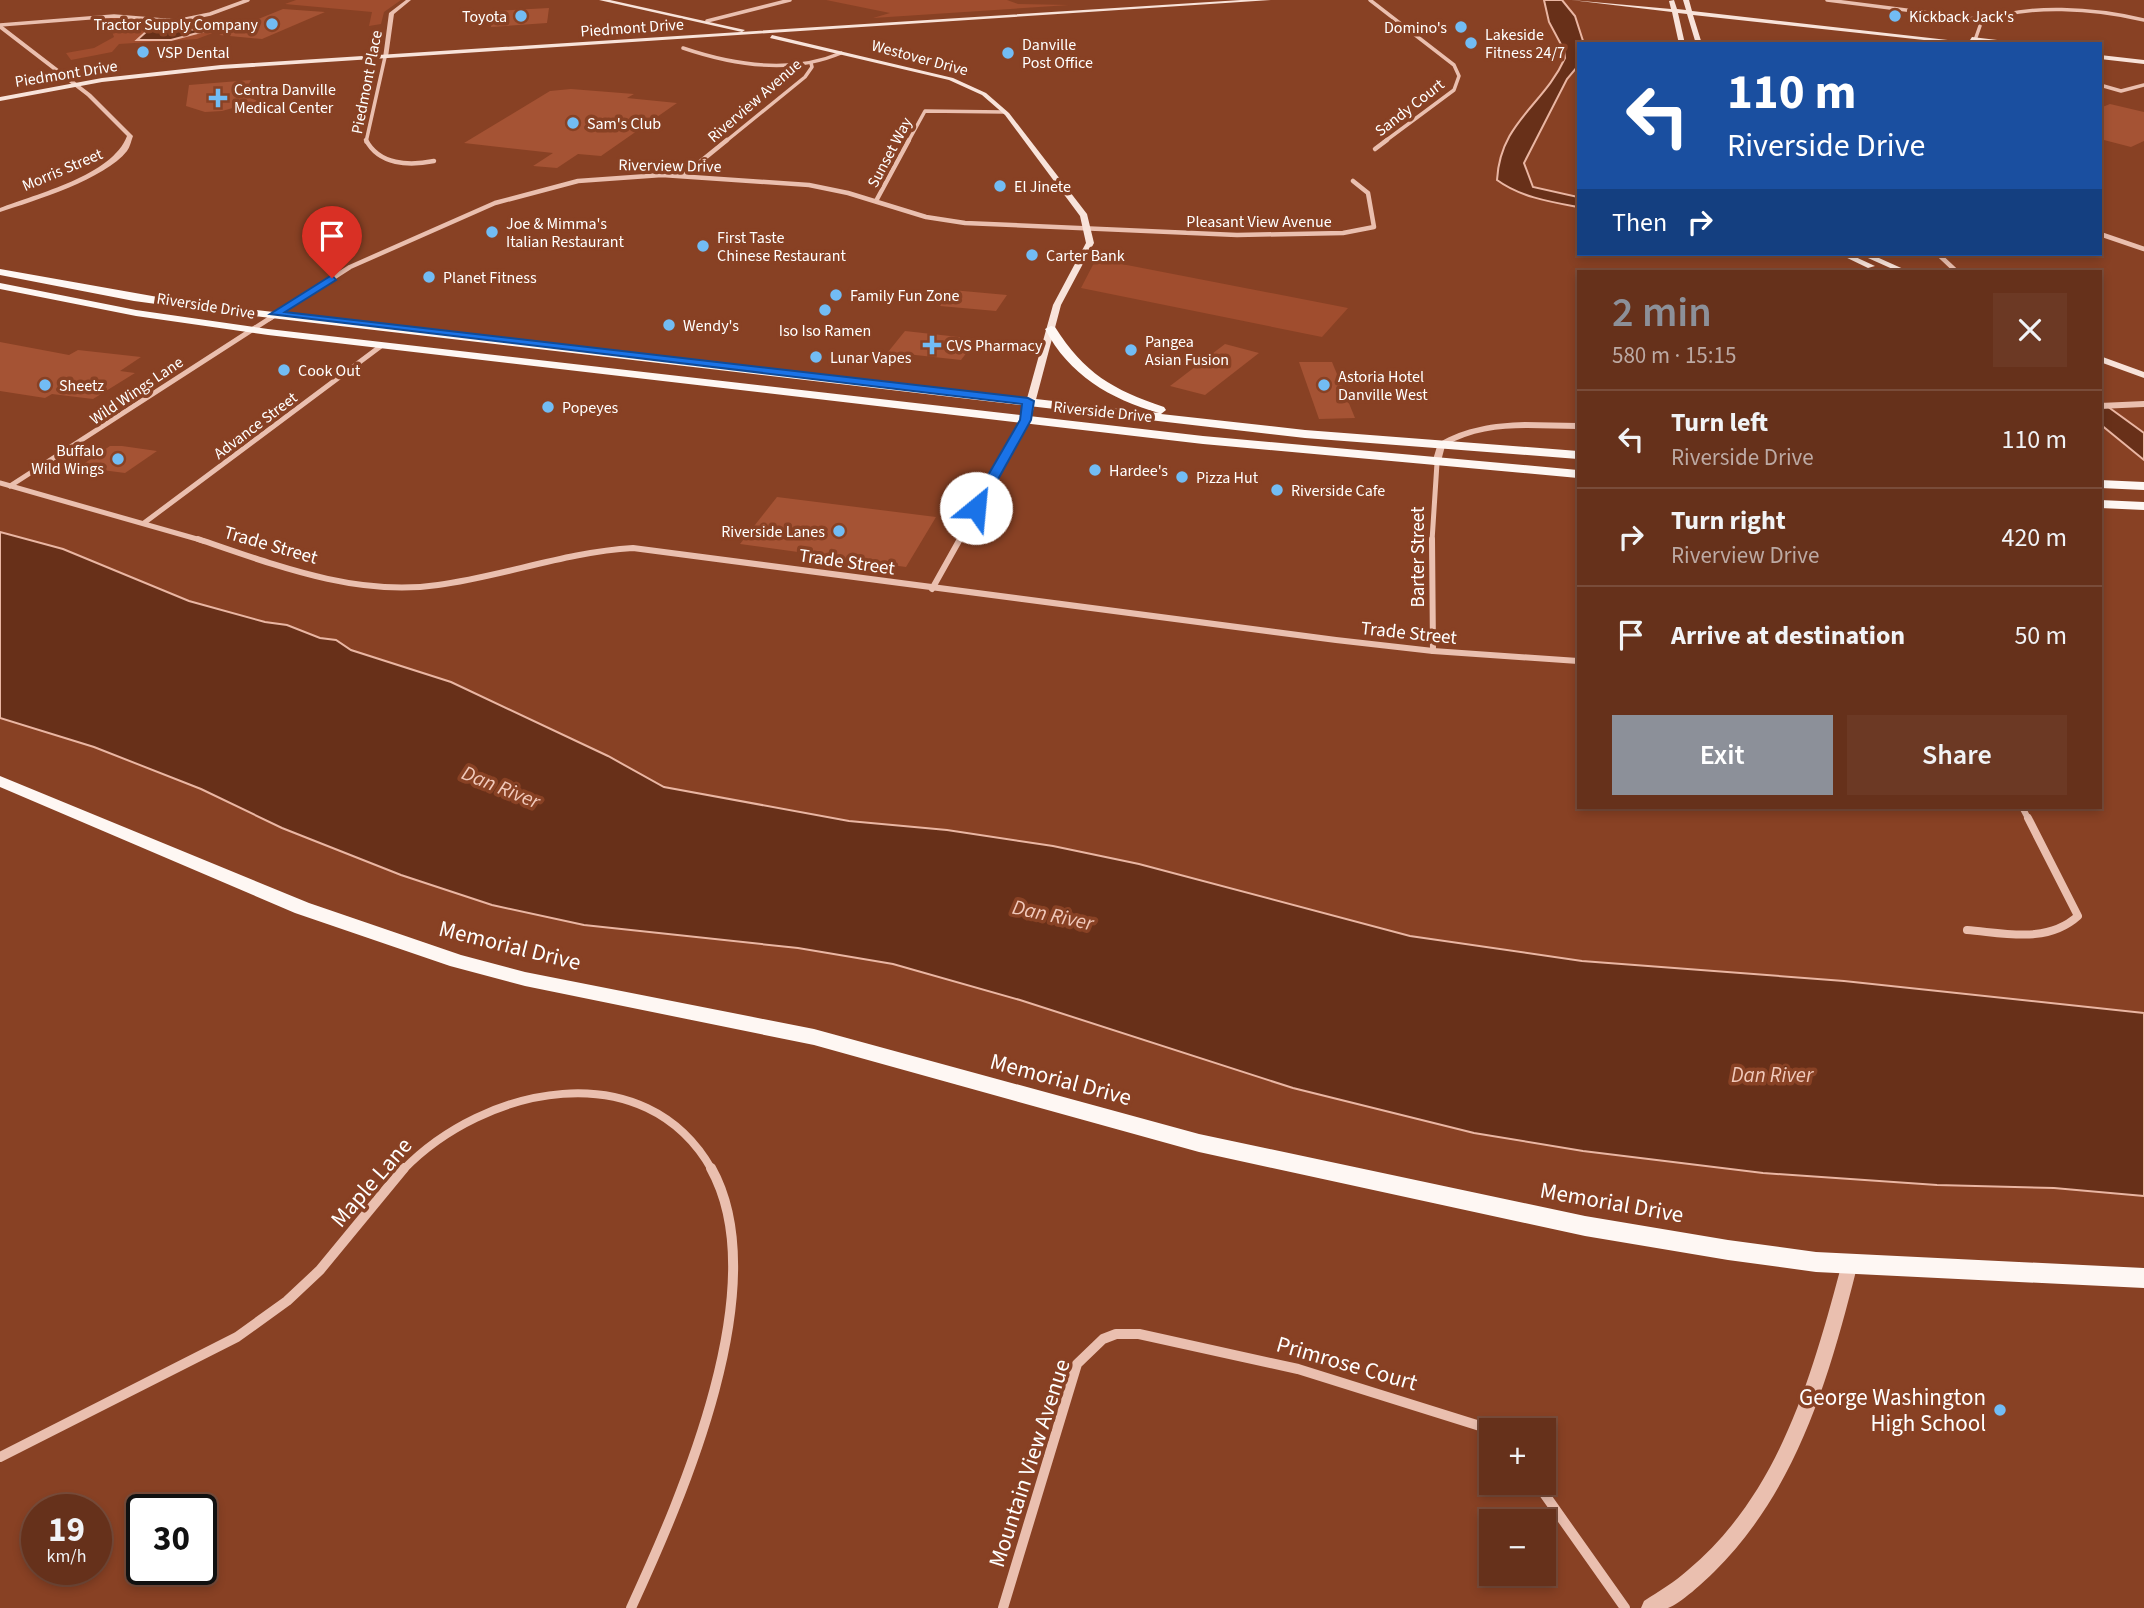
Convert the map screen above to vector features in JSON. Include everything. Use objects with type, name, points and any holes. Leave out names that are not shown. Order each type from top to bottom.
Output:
[{"type":"main road","name":"Westover Drive","points":[[602,0],[695,18],[961,83],[984,94],[1004,112],[1084,216],[1088,229]]},
{"type":"main road","name":"Piedmont Drive","points":[[0,96],[74,82],[202,69],[684,33],[1205,0]]},
{"type":"main road","name":"Piedmont Drive","points":[[384,55],[1268,0]]},
{"type":"main road","points":[[1574,0],[1672,4]]},
{"type":"main road","points":[[1633,0],[1967,42]]},
{"type":"main road","points":[[1672,4],[1682,42]]},
{"type":"main road","points":[[1686,6],[1698,42]]},
{"type":"main road","points":[[684,33],[707,27],[695,18]]},
{"type":"main road","points":[[817,29],[803,33],[800,39],[821,49]]},
{"type":"main road","points":[[2102,55],[2144,60]]},
{"type":"main road","points":[[1026,420],[1028,401],[1057,304],[1086,255],[1090,243],[1088,229]]},
{"type":"main road","points":[[1848,256],[1880,270]]},
{"type":"main road","points":[[1868,256],[1902,270]]},
{"type":"main road","name":"Riverside Drive","points":[[0,272],[134,298],[1204,422],[1440,445],[1577,455]]},
{"type":"main road","name":"Riverside Drive","points":[[0,286],[136,313],[381,346],[1026,420],[1437,463],[1577,474]]},
{"type":"main road","points":[[1051,330],[1071,361],[1104,386],[1150,406],[1204,422]]},
{"type":"main road","points":[[2102,350],[2144,365]]},
{"type":"main road","points":[[2102,360],[2144,375]]},
{"type":"main road","points":[[2103,484],[2144,486]]},
{"type":"main road","points":[[2102,504],[2144,506]]},
{"type":"main road","name":"Memorial Drive","points":[[0,781],[302,908],[457,961],[525,979],[814,1037],[1185,1139],[1335,1174],[1598,1228],[1741,1251],[1850,1263],[2144,1278]]},
{"type":"street","points":[[0,25],[114,16],[176,21],[210,14],[248,0]]},
{"type":"street","name":"Piedmont Place","points":[[409,0],[392,13],[366,142],[387,161],[401,165],[435,161]]},
{"type":"street","points":[[707,21],[790,0]]},
{"type":"street","name":"Sandy Court","points":[[1370,0],[1454,65],[1459,76],[1454,89],[1375,149]]},
{"type":"street","points":[[1827,0],[1985,20],[2019,12],[2106,11],[2144,20]]},
{"type":"street","points":[[1975,42],[1985,20]]},
{"type":"street","points":[[0,25],[74,82]]},
{"type":"street","points":[[683,48],[733,60],[811,63]]},
{"type":"street","name":"Riverview Avenue","points":[[684,175],[805,77],[812,68],[811,63],[841,53]]},
{"type":"street","name":"Morris Street","points":[[0,210],[96,172],[125,152],[130,136],[111,113],[74,82]]},
{"type":"street","points":[[2102,86],[2121,91],[2144,85]]},
{"type":"street","name":"Sunset Way","points":[[876,201],[925,111],[1004,112]]},
{"type":"street","name":"Riverview Drive","points":[[275,314],[350,267],[511,197],[598,178],[684,175],[810,185],[946,221],[1088,229]]},
{"type":"street","name":"Pleasant View Avenue","points":[[1088,229],[1265,235],[1369,230],[1376,224],[1368,193],[1353,181]]},
{"type":"street","points":[[2102,235],[2144,249]]},
{"type":"street","points":[[1940,256],[1955,270]]},
{"type":"street","name":"Wild Wings Lane","points":[[10,486],[126,414],[275,314]]},
{"type":"street","name":"Advance Street","points":[[144,523],[381,346]]},
{"type":"street","points":[[2102,406],[2141,404]]},
{"type":"street","points":[[932,589],[1026,420]]},
{"type":"street","points":[[1437,463],[1440,445],[1464,432],[1487,427],[1577,426]]},
{"type":"street","name":"Barter Street","points":[[1433,651],[1432,540],[1437,463]]},
{"type":"street","name":"Trade Street","points":[[0,483],[144,523],[251,558],[377,587],[434,586],[582,552],[633,548],[932,589],[1433,651],[1577,661]]},
{"type":"street","points":[[1967,930],[2048,934],[2069,928],[2078,916],[2023,809]]},
{"type":"street","name":"Maple Lane","points":[[0,1457],[237,1337],[274,1313],[306,1286],[332,1258],[376,1201],[426,1147],[456,1128],[487,1113],[551,1095],[612,1095],[662,1113],[695,1142],[719,1179],[728,1201],[734,1231],[734,1264],[718,1386],[671,1516],[631,1608]]},
{"type":"street","points":[[1651,1608],[1705,1571],[1740,1535],[1762,1503],[1784,1461],[1828,1350],[1850,1263]]},
{"type":"street","name":"Mountain View Avenue","points":[[1003,1608],[1077,1364],[1088,1349],[1103,1338],[1122,1333],[1187,1344]]},
{"type":"street","name":"Primrose Court","points":[[1187,1344],[1326,1377],[1479,1426]]},
{"type":"street","points":[[1546,1495],[1604,1574],[1625,1608]]},
{"type":"shaded area","points":[[296,0],[401,0],[384,12],[381,24],[369,26],[372,12],[285,4]]},
{"type":"shaded area","points":[[826,0],[1007,0],[1018,4],[1069,5],[873,18],[890,13]]},
{"type":"shaded area","points":[[98,17],[231,26],[197,39],[119,44],[112,52],[71,60],[66,53],[94,48],[114,37],[111,29],[113,21]]},
{"type":"shaded area","points":[[1096,259],[1348,308],[1322,337],[1081,288]]},
{"type":"water","points":[[1544,0],[1562,0],[1575,16],[1583,42],[1577,42],[1577,67],[1567,79],[1524,163],[1533,187],[1577,197],[1577,207],[1526,195],[1497,180],[1500,160],[1514,128],[1546,89],[1565,58],[1564,50],[1549,22]]},
{"type":"water","points":[[147,31],[205,31],[171,40],[137,40]]},
{"type":"water","points":[[2102,402],[2144,433],[2144,460],[2102,426]]},
{"type":"water","name":"Dan River","points":[[0,532],[63,549],[189,601],[265,622],[287,625],[320,638],[336,640],[351,650],[451,682],[608,756],[664,787],[849,821],[947,830],[1053,846],[1139,864],[1410,936],[1582,961],[1844,981],[2144,1013],[2144,1196],[2054,1188],[1937,1185],[1763,1173],[1583,1151],[1474,1133],[1293,1088],[1020,1000],[893,964],[798,948],[584,925],[492,905],[401,875],[282,828],[201,789],[94,747],[0,718]]},
{"type":"building","name":"Toyota","points":[[549,8],[547,23],[491,27],[494,11]]},
{"type":"building","name":"Tractor Supply Company","points":[[283,9],[325,12],[262,39],[219,35]]},
{"type":"building","name":"Centra Danville Medical Center","points":[[251,80],[243,95],[258,101],[222,111],[205,112],[186,106],[189,85]]},
{"type":"building","name":"Sam's Club","points":[[571,89],[634,94],[627,98],[677,103],[601,156],[578,154],[557,168],[533,166],[553,153],[464,143],[550,91]]},
{"type":"building","points":[[2110,104],[2144,112],[2144,141],[2131,147],[2102,140],[2102,107]]},
{"type":"building","points":[[952,290],[1007,295],[996,311],[940,306]]},
{"type":"building","name":"CVS Pharmacy","points":[[905,331],[977,339],[961,360],[888,352]]},
{"type":"building","points":[[0,342],[69,355],[78,350],[141,357],[120,371],[135,373],[93,399],[52,394],[45,398],[0,391]]},
{"type":"building","points":[[1225,344],[1259,353],[1205,395],[1170,386]]},
{"type":"building","name":"Astoria Hotel Danville West","points":[[1299,362],[1332,362],[1355,418],[1319,419]]},
{"type":"building","name":"Buffalo Wild Wings","points":[[110,446],[157,451],[125,473],[79,467]]},
{"type":"building","name":"Riverside Lanes","points":[[777,497],[936,517],[906,567],[740,544]]},
{"type":"place","name":"Toyota","points":[[521,16]]},
{"type":"place","name":"Kickback Jack's","points":[[1895,16]]},
{"type":"place","name":"Tractor Supply Company","points":[[272,24]]},
{"type":"place","name":"Domino's","points":[[1461,27]]},
{"type":"place","name":"Lakeside Fitness 24/7","points":[[1471,43]]},
{"type":"place","name":"VSP Dental","points":[[143,52]]},
{"type":"place","name":"Danville Post Office","points":[[1008,53]]},
{"type":"place","name":"Centra Danville Medical Center","points":[[218,98]]},
{"type":"place","name":"Sam's Club","points":[[573,123]]},
{"type":"place","name":"El Jinete","points":[[1000,186]]},
{"type":"place","name":"Joe & Mimma's Italian Restaurant","points":[[492,232]]},
{"type":"place","name":"First Taste Chinese Restaurant","points":[[703,246]]},
{"type":"place","name":"Carter Bank","points":[[1032,255]]},
{"type":"place","name":"Planet Fitness","points":[[429,277]]},
{"type":"place","name":"Family Fun Zone","points":[[836,295]]},
{"type":"place","name":"Iso Iso Ramen","points":[[825,310]]},
{"type":"place","name":"Wendy's","points":[[669,325]]},
{"type":"place","name":"CVS Pharmacy","points":[[932,345]]},
{"type":"place","name":"Pangea Asian Fusion","points":[[1131,350]]},
{"type":"place","name":"Lunar Vapes","points":[[816,357]]},
{"type":"place","name":"Cook Out","points":[[284,370]]},
{"type":"place","name":"Sheetz","points":[[45,385]]},
{"type":"place","name":"Astoria Hotel Danville West","points":[[1324,385]]},
{"type":"place","name":"Popeyes","points":[[548,407]]},
{"type":"place","name":"Buffalo Wild Wings","points":[[118,459]]},
{"type":"place","name":"Hardee's","points":[[1095,470]]},
{"type":"place","name":"Pizza Hut","points":[[1182,477]]},
{"type":"place","name":"Riverside Cafe","points":[[1277,490]]},
{"type":"place","name":"Riverside Lanes","points":[[839,531]]},
{"type":"place","name":"George Washington High School","points":[[2000,1410]]},
{"type":"route","points":[[332,278],[275,314],[1028,401],[1026,420],[976,508]]}]
